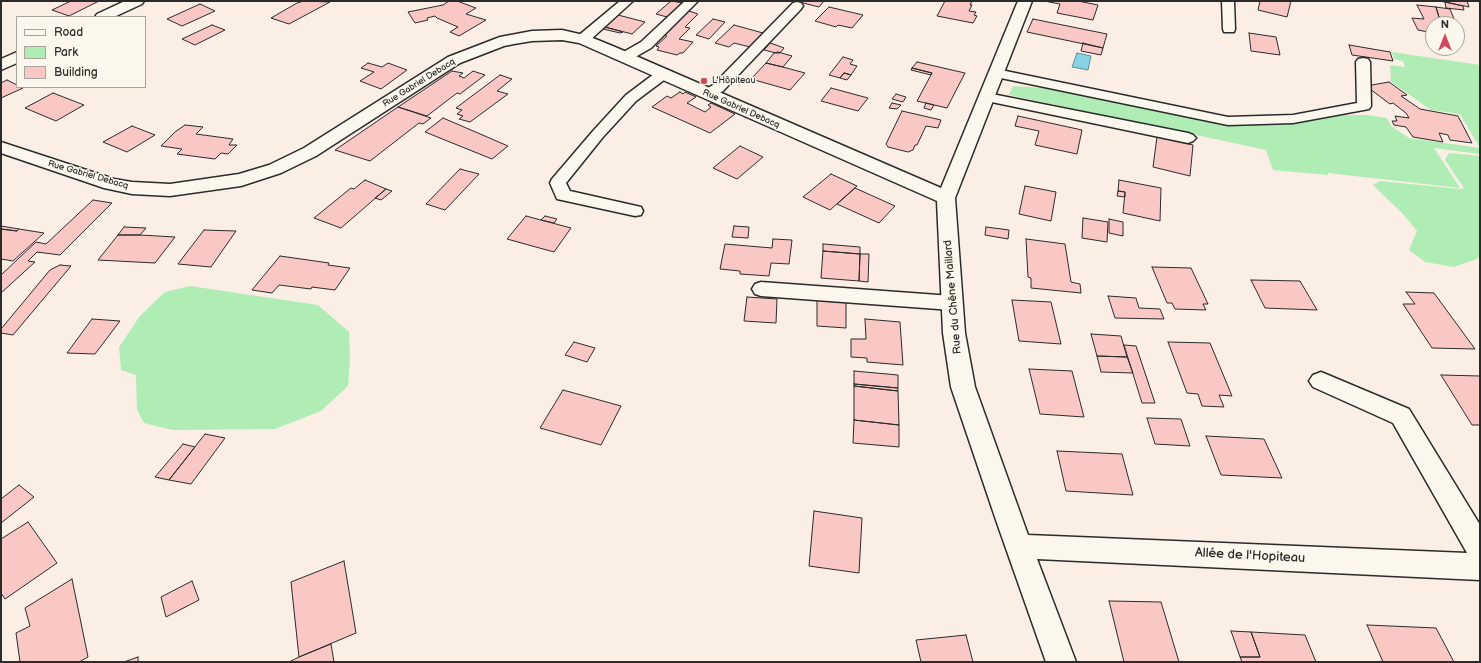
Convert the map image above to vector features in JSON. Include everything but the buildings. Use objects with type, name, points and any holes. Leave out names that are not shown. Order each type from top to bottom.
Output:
[{"type":"street","points":[[104,16],[137,1]]},
{"type":"street","name":"Rue du Chêne Maillard","points":[[1025,1],[946,198],[954,333],[963,387],[1010,523],[1061,662]]},
{"type":"street","name":"Rue Gabriel Debacq","points":[[1,147],[111,184],[132,188],[170,190],[241,180],[275,169],[310,152],[454,60],[500,42],[532,36],[562,35],[583,39],[946,198]]},
{"type":"street","points":[[1,65],[16,58]]},
{"type":"street","points":[[1321,381],[1401,416],[1480,550]]},
{"type":"street","name":"Allée de l'Hopiteau","points":[[1019,547],[1055,547],[1480,567]]},
{"type":"lane","points":[[583,39],[627,1]]},
{"type":"lane","points":[[625,57],[646,45],[692,1]]},
{"type":"lane","points":[[1228,1],[1229,29]]},
{"type":"lane","points":[[708,94],[718,88],[797,6]]},
{"type":"lane","points":[[996,73],[1228,121],[1239,121],[1293,119],[1317,116],[1364,106],[1363,62]]},
{"type":"lane","points":[[635,211],[563,194],[558,183],[598,134],[631,98],[663,74]]},
{"type":"lane","points":[[987,97],[1188,138]]},
{"type":"lane","points":[[761,289],[952,303]]},
{"type":"green space","points":[[1392,52],[1480,65],[1480,148],[1460,114],[1431,110],[1391,82],[1390,65],[1405,67],[1403,61],[1394,59]]},
{"type":"green space","points":[[1013,86],[1057,89],[1232,126],[1305,122],[1338,115],[1367,115],[1387,118],[1391,126],[1409,138],[1480,148],[1480,154],[1434,148],[1460,188],[1328,173],[1328,175],[1273,170],[1266,150],[1009,95]]},
{"type":"green space","points":[[1449,153],[1480,156],[1480,256],[1477,259],[1454,267],[1425,262],[1409,250],[1417,231],[1402,213],[1373,185],[1380,181],[1460,189],[1464,188],[1445,160]]},
{"type":"green space","points":[[190,286],[318,305],[349,332],[350,358],[348,386],[321,411],[275,429],[173,430],[144,423],[137,410],[136,375],[121,370],[119,347],[140,316],[165,292]]},
{"type":"water","points":[[1077,53],[1091,56],[1088,70],[1072,67]]},
{"type":"place","name":"L'Hôpiteau","points":[[704,81]]}]
